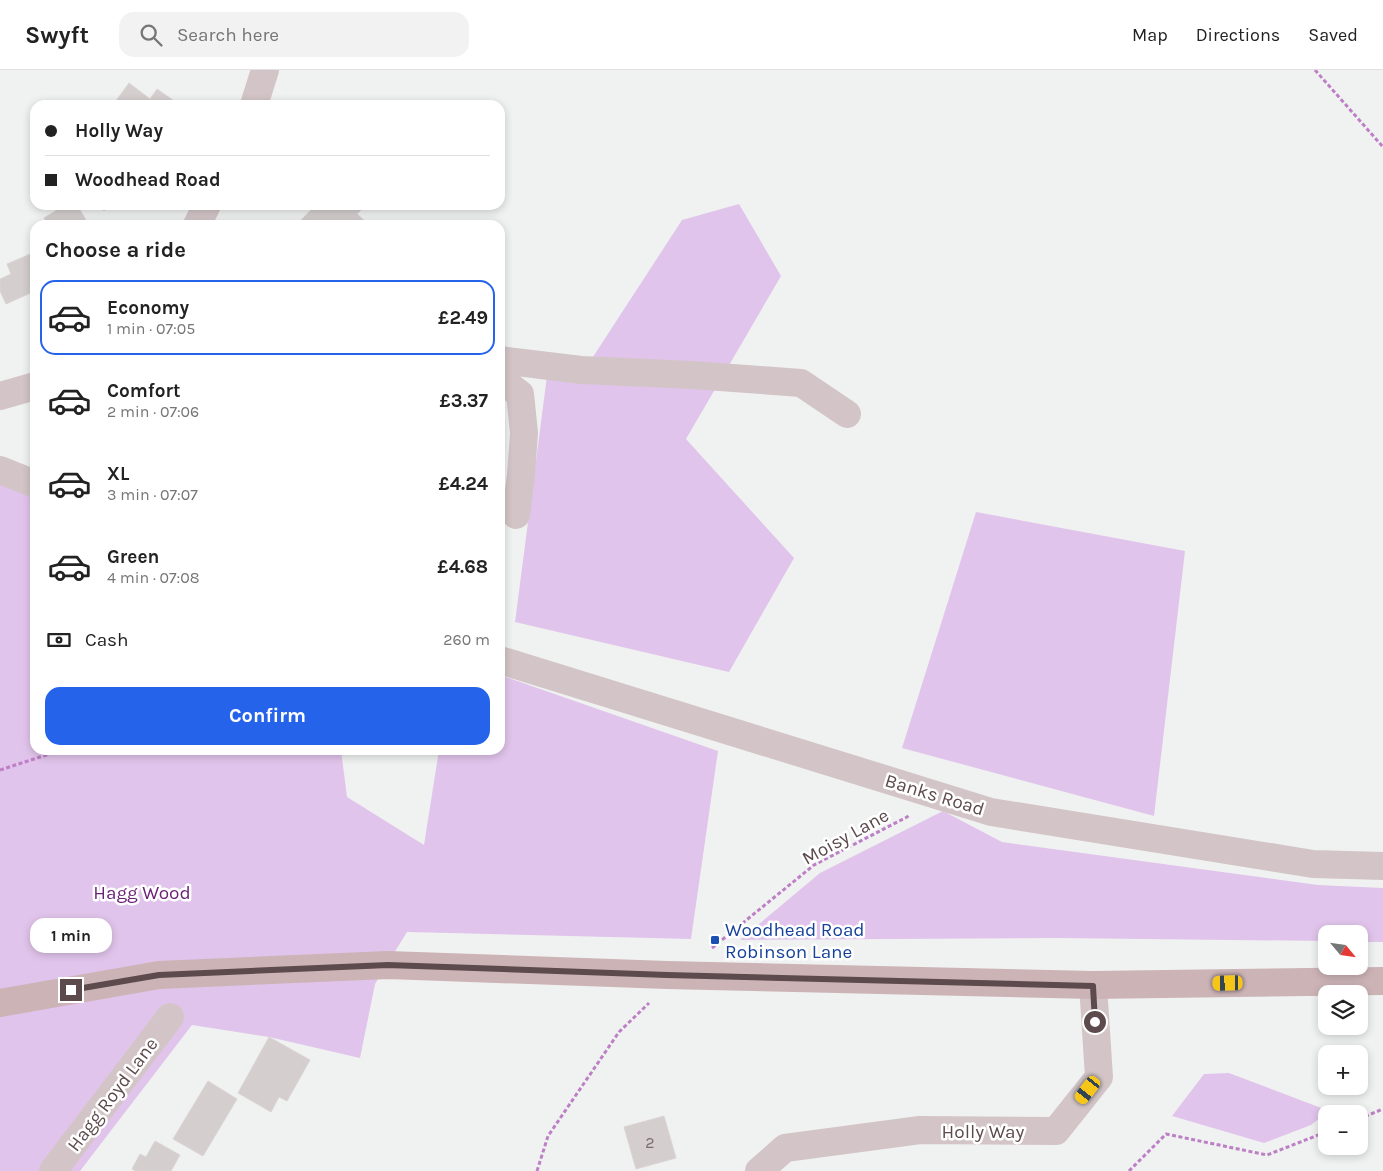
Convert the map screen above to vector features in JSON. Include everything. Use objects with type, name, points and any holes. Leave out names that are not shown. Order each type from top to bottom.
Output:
[{"type":"main road","points":[[0,1003],[159,975],[388,965],[673,975],[1093,986],[1383,981]]},
{"type":"street","points":[[256,100],[265,70]]},
{"type":"street","points":[[505,361],[581,370],[692,375],[801,383],[847,414]]},
{"type":"street","points":[[505,383],[520,394],[524,434],[522,475],[516,515]]},
{"type":"street","points":[[0,396],[30,387]]},
{"type":"street","points":[[0,470],[30,482]]},
{"type":"street","name":"Banks Road","points":[[505,662],[991,812],[1312,864],[1383,866]]},
{"type":"street","name":"Holly Way","points":[[759,1171],[785,1148],[920,1130],[1056,1131],[1099,1077],[1093,986]]},
{"type":"street","name":"Hagg Royd Lane","points":[[53,1171],[170,1017]]},
{"type":"path","points":[[1315,70],[1383,147]]},
{"type":"path","points":[[0,770],[46,755]]},
{"type":"path","name":"Moisy Lane","points":[[537,1171],[548,1136],[619,1032],[654,998],[673,975],[814,865],[907,817],[926,792]]},
{"type":"path","points":[[1368,1115],[1383,1109]]},
{"type":"path","points":[[1129,1171],[1166,1134],[1267,1155],[1318,1135]]},
{"type":"green space","points":[[739,204],[781,276],[686,439],[794,558],[729,672],[515,622],[547,376],[589,363],[682,220]]},
{"type":"green space","name":"Hagg Wood","points":[[0,483],[30,496],[30,755],[342,755],[347,797],[424,845],[438,755],[505,755],[505,677],[718,751],[691,939],[407,932],[375,984],[360,1058],[269,1037],[192,1025],[80,1171],[0,1171]]},
{"type":"green space","points":[[976,512],[1185,551],[1154,816],[902,748]]},
{"type":"green space","points":[[943,811],[1002,842],[1318,885],[1383,888],[1383,942],[1368,942],[1368,925],[1318,925],[1318,941],[1059,938],[740,940],[820,873]]},
{"type":"green space","points":[[1229,1073],[1318,1107],[1318,1120],[1311,1125],[1264,1143],[1172,1116],[1204,1074]]},
{"type":"building","points":[[129,83],[150,99],[157,89],[173,100],[117,100]]},
{"type":"building","points":[[57,210],[80,210],[86,220],[45,220],[44,218]]},
{"type":"building","points":[[311,210],[361,210],[357,214],[364,220],[301,220]]},
{"type":"building","points":[[30,254],[30,293],[6,304],[0,291],[0,279],[11,274],[7,264]]},
{"type":"building","points":[[269,1037],[310,1060],[287,1101],[279,1097],[271,1112],[238,1093]]},
{"type":"building","points":[[208,1081],[237,1099],[203,1156],[173,1139]]},
{"type":"building","points":[[664,1116],[676,1158],[636,1169],[624,1127]]},
{"type":"building","points":[[155,1141],[180,1155],[171,1171],[135,1171],[132,1169],[140,1154],[146,1157]]},
{"type":"place","name":"Woodhead Road Robinson Lane","points":[[715,940]]},
{"type":"route","points":[[71,990],[159,975],[388,965],[667,975],[1093,986],[1095,1022]]}]
